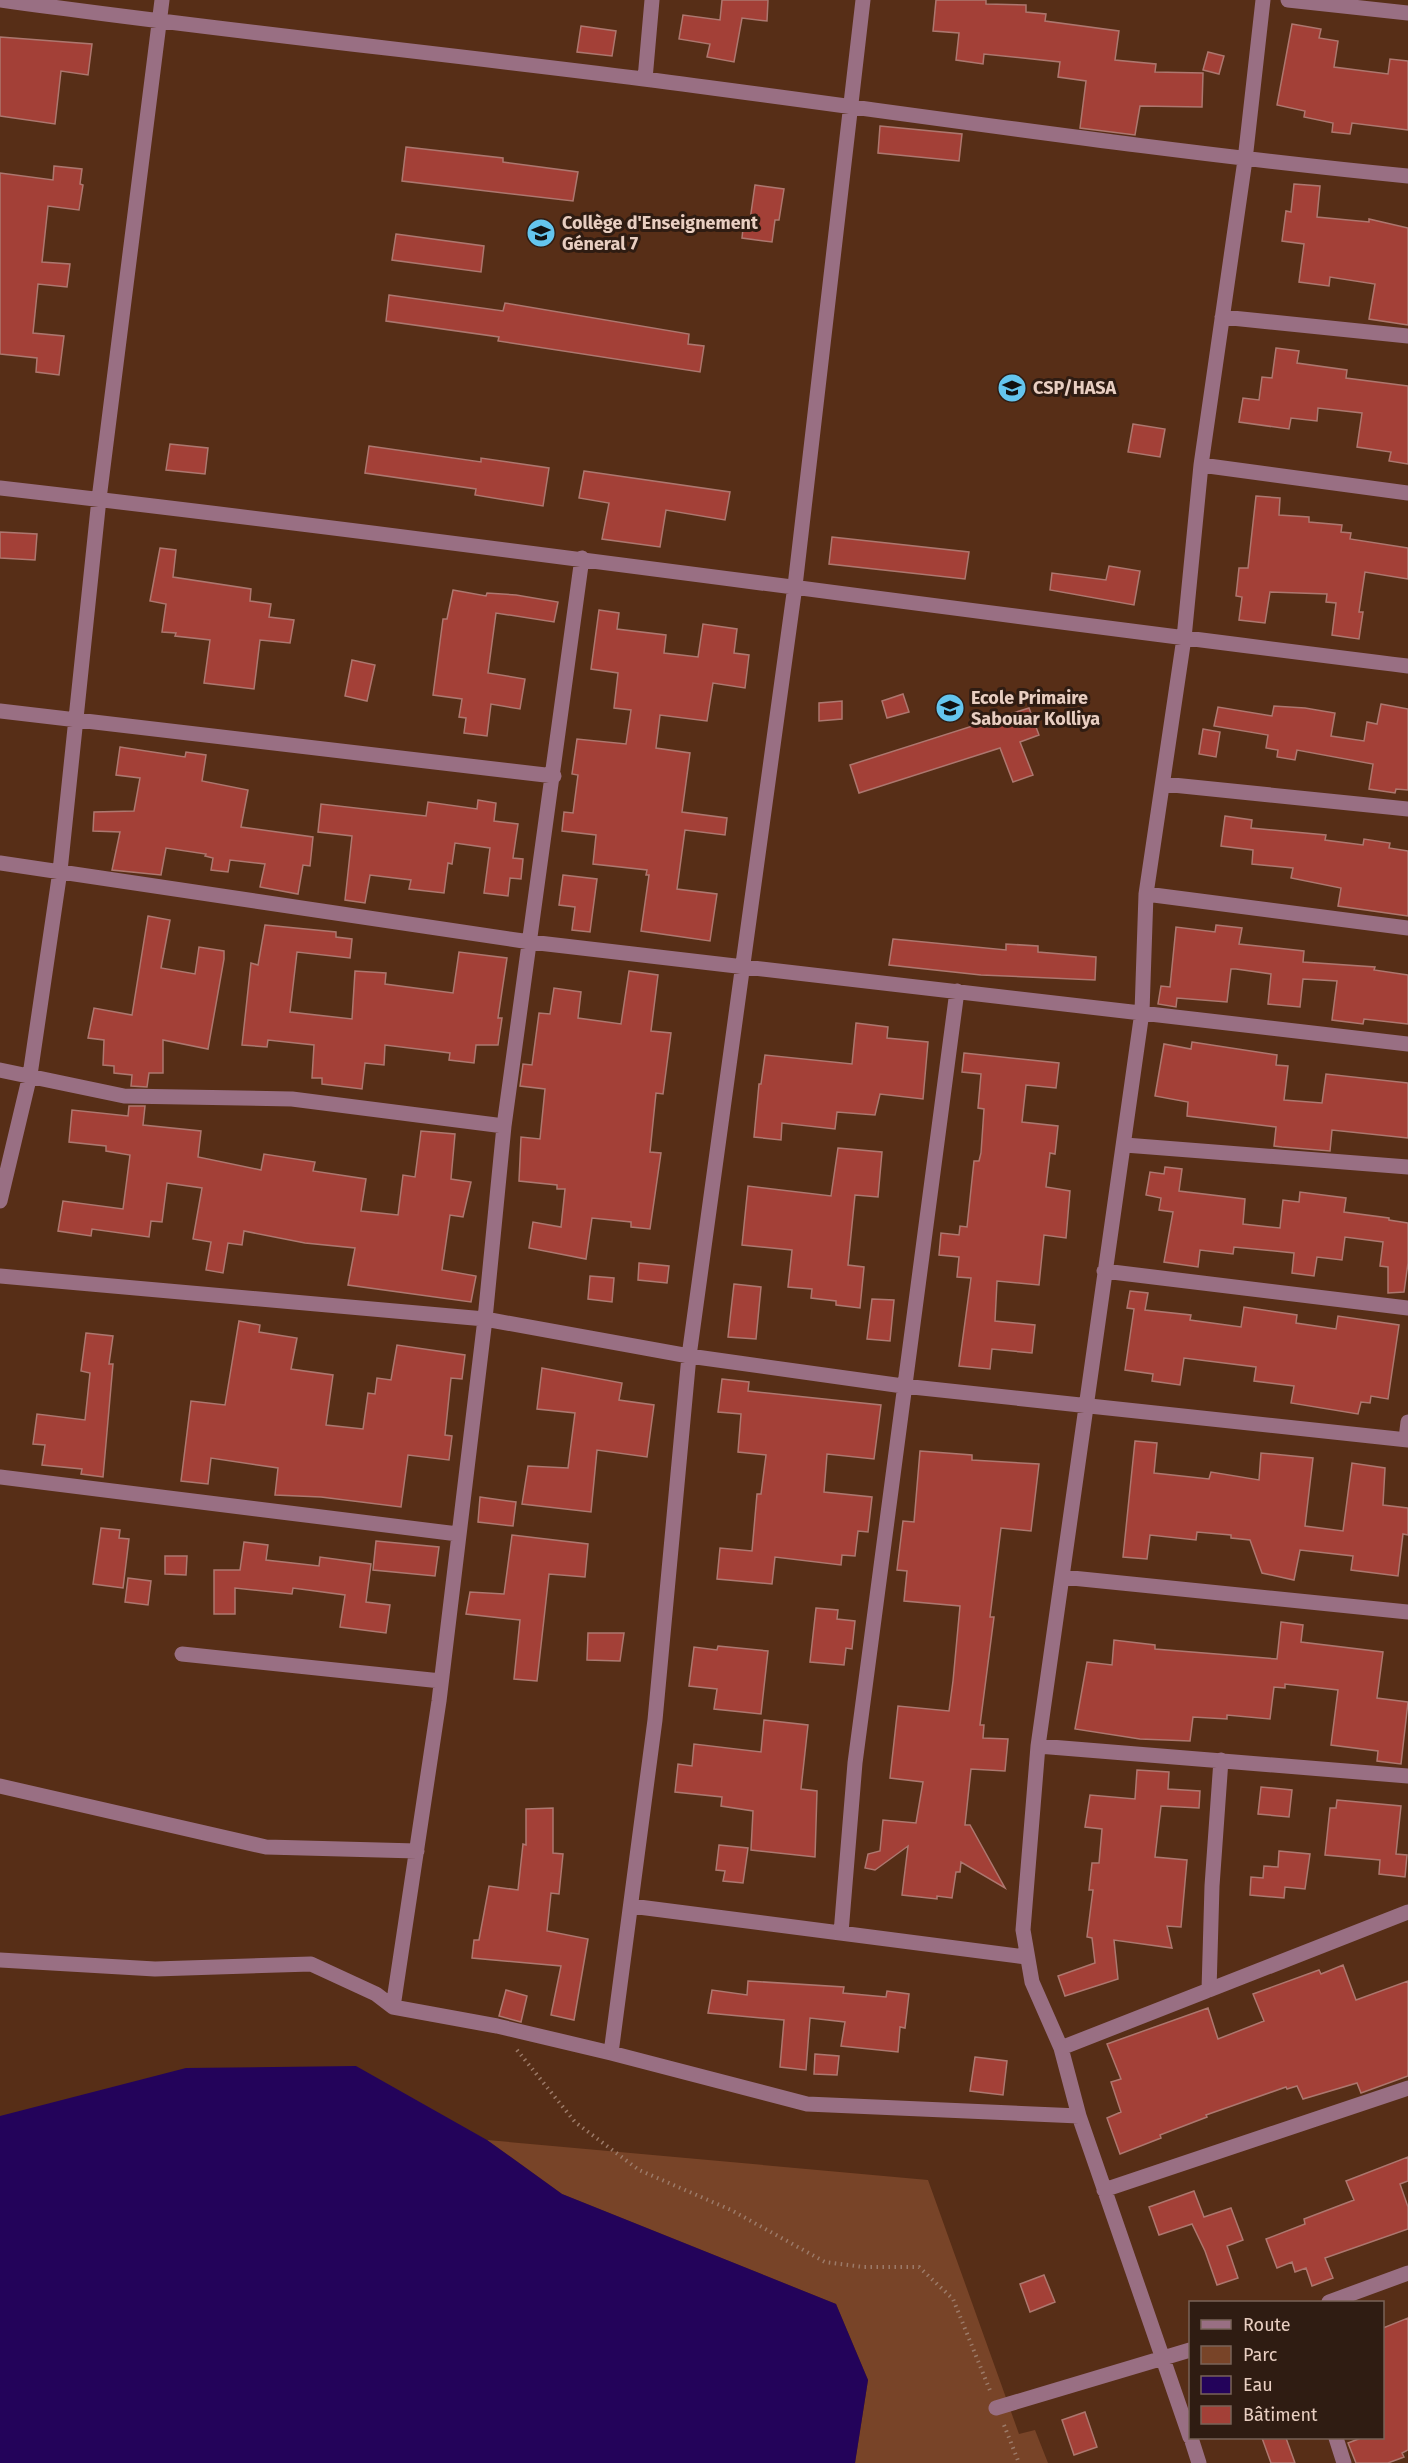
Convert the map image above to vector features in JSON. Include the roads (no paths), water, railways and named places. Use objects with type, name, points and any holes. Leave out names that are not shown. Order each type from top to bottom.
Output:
[{"type":"street","points":[[1,0],[159,22],[645,79],[1245,160],[1408,176]]},
{"type":"street","points":[[0,1201],[30,1075],[60,871],[99,499],[162,0]]},
{"type":"street","points":[[645,79],[652,0]]},
{"type":"street","points":[[611,2053],[655,1720],[689,1356],[745,968],[795,586],[863,0]]},
{"type":"street","points":[[1189,2431],[1079,2116],[1061,2048],[1032,1982],[1023,1930],[1038,1746],[1104,1271],[1125,1145],[1142,1012],[1146,894],[1184,638],[1201,465],[1245,160],[1263,0]]},
{"type":"street","points":[[1288,0],[1408,13]]},
{"type":"street","points":[[1222,317],[1408,336]]},
{"type":"street","points":[[1201,465],[1408,493]]},
{"type":"street","points":[[0,488],[582,558],[1080,627],[1408,666]]},
{"type":"street","points":[[393,2007],[441,1681],[485,1319],[504,1126],[554,776],[582,558]]},
{"type":"street","points":[[0,711],[554,776]]},
{"type":"street","points":[[1162,784],[1408,809]]},
{"type":"street","points":[[0,863],[530,942],[1408,1044]]},
{"type":"street","points":[[1146,894],[1408,928]]},
{"type":"street","points":[[841,1933],[855,1763],[957,991]]},
{"type":"street","points":[[0,1070],[124,1096],[292,1099],[504,1126]]},
{"type":"street","points":[[1125,1145],[1408,1167]]},
{"type":"street","points":[[1104,1271],[1408,1308]]},
{"type":"street","points":[[0,1276],[485,1319],[689,1356],[903,1386],[1407,1440],[1408,1422]]},
{"type":"street","points":[[0,1477],[458,1534]]},
{"type":"street","points":[[1062,1577],[1408,1612]]},
{"type":"street","points":[[183,1654],[441,1681]]},
{"type":"street","points":[[1038,1746],[1408,1776]]},
{"type":"street","points":[[1209,1990],[1212,1886],[1221,1760]]},
{"type":"street","points":[[0,1786],[266,1847],[417,1851]]},
{"type":"street","points":[[632,1906],[1026,1957]]},
{"type":"street","points":[[1061,2048],[1408,1912]]},
{"type":"street","points":[[0,1960],[155,1969],[311,1964],[376,1994],[393,2007],[497,2026],[814,2105],[1079,2116]]},
{"type":"street","points":[[1104,2190],[1408,2088]]},
{"type":"street","points":[[1332,2301],[1408,2273]]},
{"type":"street","points":[[996,2408],[1189,2351]]},
{"type":"street","points":[[1192,2439],[1199,2463]]},
{"type":"street","points":[[1336,2439],[1344,2463]]},
{"type":"water","points":[[356,2066],[487,2140],[562,2194],[836,2304],[868,2380],[855,2463],[0,2463],[0,2116],[186,2068]]},
{"type":"place","name":"Collège d'Enseignement Géneral 7","points":[[541,233]]},
{"type":"place","name":"CSP/HASA","points":[[1012,388]]},
{"type":"place","name":"Ecole Primaire Sabouar Kolliya","points":[[950,708]]}]
